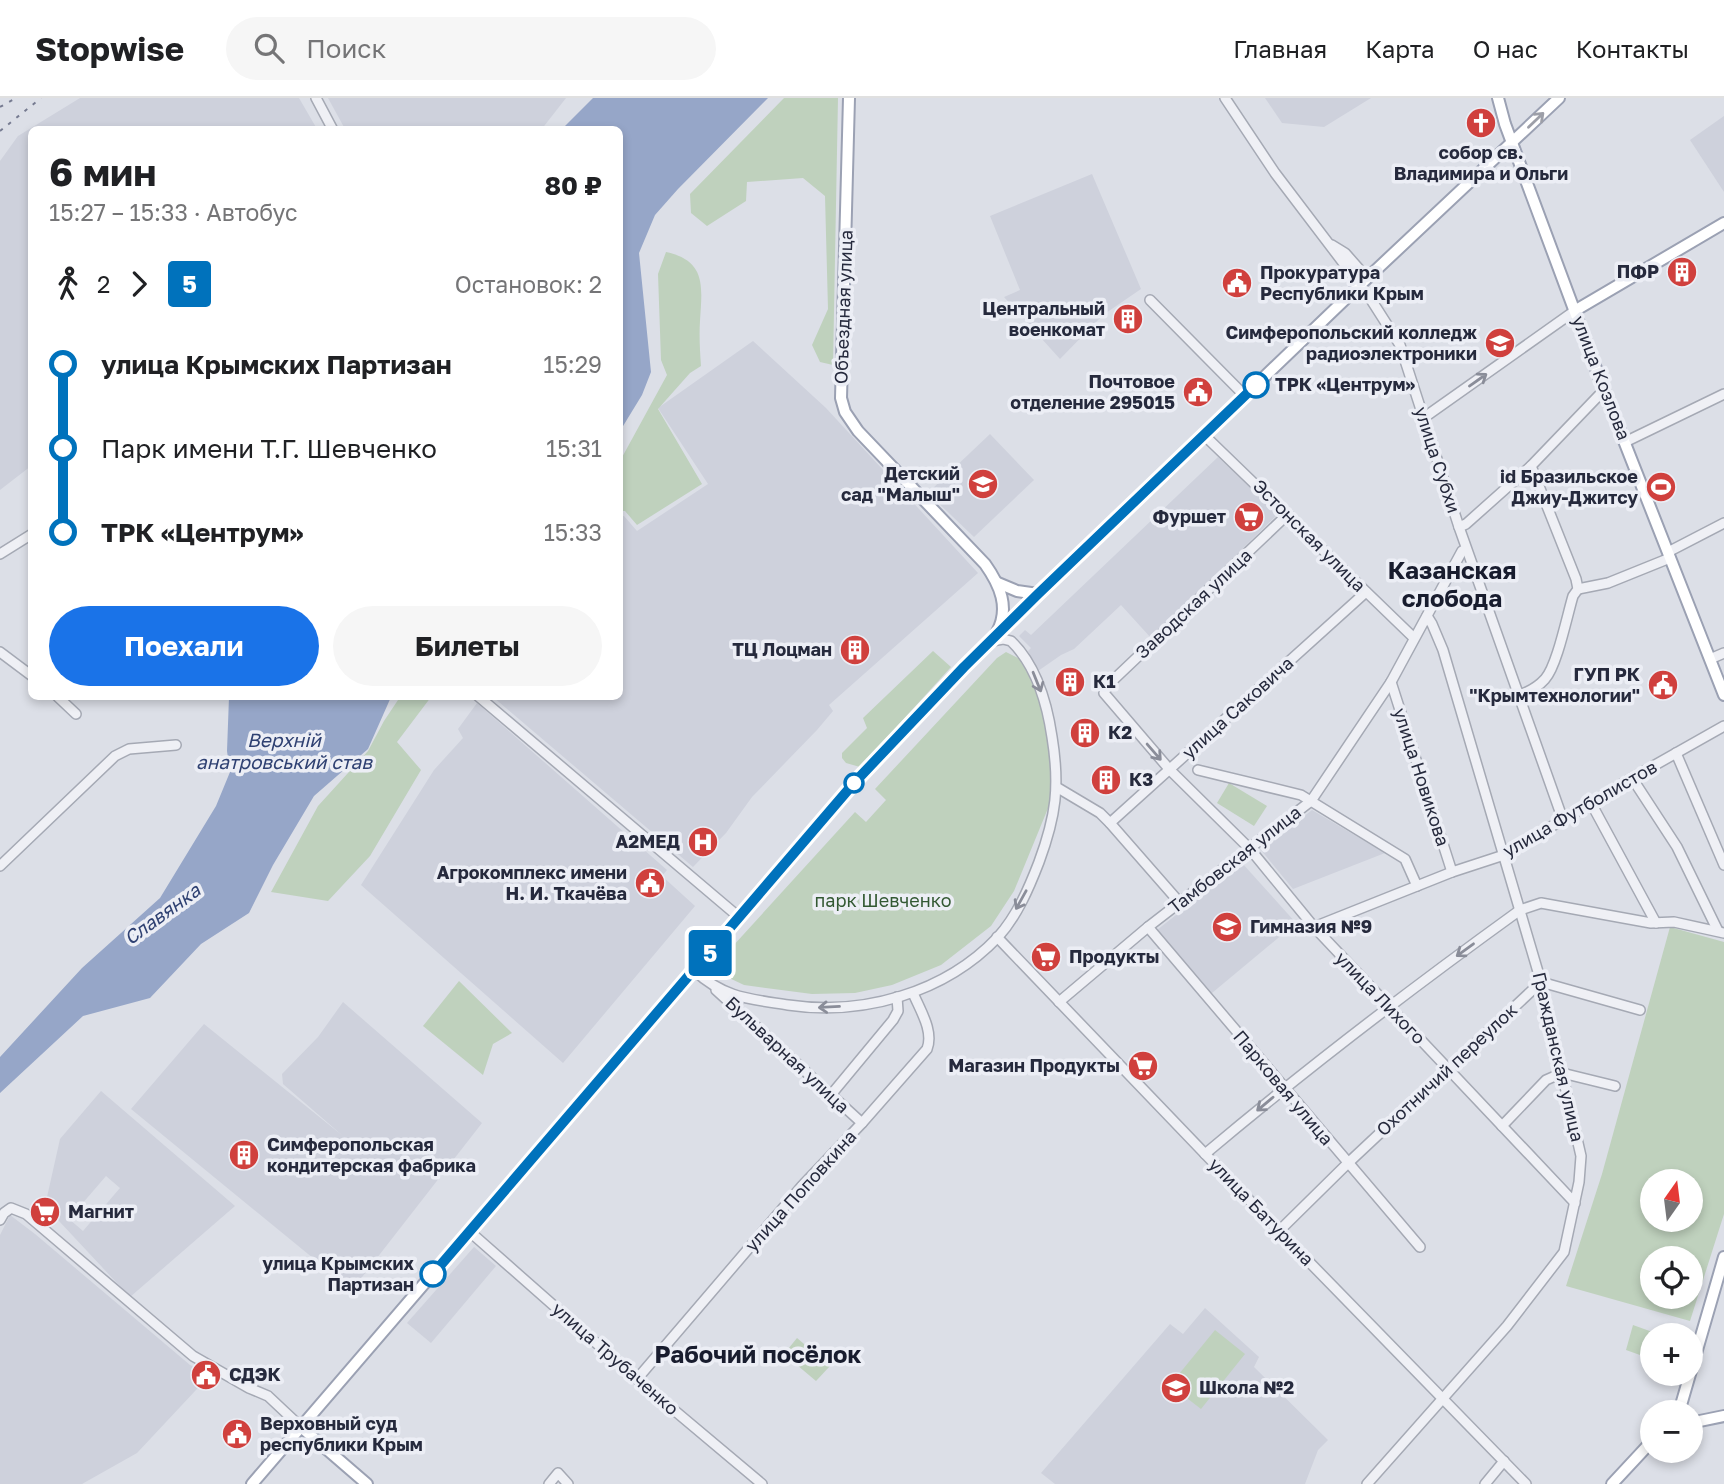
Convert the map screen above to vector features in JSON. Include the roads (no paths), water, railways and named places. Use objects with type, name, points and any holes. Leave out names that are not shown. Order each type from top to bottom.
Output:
[{"type":"main road","name":"Объездная улица","points":[[849,98],[841,398],[845,412],[858,431],[985,564],[998,583],[1004,612],[992,641]]},
{"type":"main road","name":"улица Козлова","points":[[1498,98],[1505,124],[1604,390],[1724,695]]},
{"type":"main road","points":[[252,1484],[854,783],[1038,594],[1245,396],[1360,280],[1513,143],[1559,98]]},
{"type":"main road","points":[[1576,310],[1724,223]]},
{"type":"main road","points":[[998,583],[1017,591],[1038,594]]},
{"type":"main road","points":[[1684,1400],[1724,1257]]},
{"type":"main road","points":[[1703,1419],[1724,1416]]},
{"type":"main road","points":[[301,1427],[367,1484]]},
{"type":"main road","points":[[1612,1484],[1640,1454]]},
{"type":"street","points":[[316,98],[331,126]]},
{"type":"street","points":[[1225,98],[1275,173],[1360,280]]},
{"type":"street","points":[[1330,245],[1345,253],[1360,280]]},
{"type":"street","name":"улица Субхи","points":[[1360,280],[1400,345],[1466,549],[1563,821]]},
{"type":"street","points":[[1150,300],[1245,396]]},
{"type":"street","points":[[1422,419],[1576,310]]},
{"type":"street","points":[[1459,527],[1466,524],[1531,466],[1604,390]]},
{"type":"street","points":[[1625,442],[1724,394]]},
{"type":"street","name":"Эстонская улица","points":[[1204,435],[1289,514],[1414,638]]},
{"type":"street","points":[[1517,696],[1525,694],[1547,677],[1573,596],[1578,589],[1577,579],[1531,466]]},
{"type":"street","name":"Заводская улица","points":[[1106,696],[1108,685],[1289,514]]},
{"type":"street","points":[[1578,589],[1608,583],[1669,555],[1724,523]]},
{"type":"street","points":[[0,554],[28,536]]},
{"type":"street","name":"Тамбовская улица","points":[[1059,1002],[1148,928],[1311,801],[1391,682],[1462,551],[1466,549]]},
{"type":"street","name":"улица Саковича","points":[[1110,823],[1366,592]]},
{"type":"street","name":"Гражданская улица","points":[[1367,1484],[1507,1326],[1564,1252],[1575,1203],[1581,1156],[1541,982],[1443,650],[1427,616]]},
{"type":"street","points":[[712,986],[738,996],[814,1008],[859,1005],[897,997],[913,993],[954,972],[997,937],[1009,923],[1036,870],[1049,833],[1058,788],[1049,717],[1034,672],[1011,641],[992,641]]},
{"type":"street","points":[[0,652],[28,673]]},
{"type":"street","points":[[1710,659],[1724,653]]},
{"type":"street","name":"улица Новикова","points":[[1391,682],[1452,872]]},
{"type":"street","name":"улица Лихого","points":[[1106,696],[1170,770],[1250,849],[1314,928],[1575,1203]]},
{"type":"street","points":[[61,700],[75,713]]},
{"type":"street","points":[[483,700],[740,918]]},
{"type":"street","name":"улица Футболистов","points":[[1314,928],[1452,872],[1504,855],[1724,726]]},
{"type":"street","points":[[0,866],[115,756],[129,748],[176,745]]},
{"type":"street","points":[[1676,753],[1724,865]]},
{"type":"street","points":[[1198,771],[1300,795],[1405,859],[1417,886]]},
{"type":"street","points":[[1632,778],[1677,847],[1721,932]]},
{"type":"street","points":[[1058,788],[1100,813],[1180,903]]},
{"type":"street","points":[[1591,803],[1656,923]]},
{"type":"street","points":[[1205,1154],[1283,1088],[1388,1006],[1520,910],[1541,903],[1656,923],[1674,922],[1721,932]]},
{"type":"street","name":"Парковая улица","points":[[1148,928],[1420,1247]]},
{"type":"street","name":"улица Батурина","points":[[997,937],[1526,1484]]},
{"type":"street","name":"Бульварная улица","points":[[695,971],[862,1124]]},
{"type":"street","points":[[1541,982],[1640,1010]]},
{"type":"street","name":"Охотничий переулок","points":[[1279,1231],[1541,982]]},
{"type":"street","name":"улица Поповкина","points":[[637,1379],[802,1186],[862,1124],[927,1049],[928,1032],[913,993]]},
{"type":"street","points":[[830,1096],[896,1016],[899,1005],[897,997]]},
{"type":"street","points":[[1502,1126],[1546,1080],[1562,1073],[1615,1086]]},
{"type":"street","points":[[0,1220],[10,1208],[26,1214],[193,1356],[268,1396],[301,1427]]},
{"type":"street","name":"улица Трубаченко","points":[[469,1231],[637,1379],[762,1484]]},
{"type":"street","points":[[1485,1484],[1504,1461]]},
{"type":"street","points":[[549,1484],[558,1473],[568,1484]]},
{"type":"water","points":[[593,98],[768,98],[655,215],[639,253],[651,372],[642,395],[623,426],[623,126],[565,126]]},
{"type":"water","name":"Верхній анатровський став","points":[[229,700],[390,700],[368,749],[314,796],[273,865],[249,913],[201,944],[150,998],[83,1016],[0,1093],[0,1057],[82,968],[160,898],[216,806],[230,772],[227,751]]},
{"type":"railway","points":[[0,107],[16,98]]},
{"type":"railway","points":[[0,131],[41,98]]},
{"type":"place","name":"собор св. Владимира и Ольги","points":[[1481,123]]},
{"type":"place","name":"ПФР","points":[[1682,272]]},
{"type":"place","name":"Прокуратура Республики Крым","points":[[1237,283]]},
{"type":"place","name":"Центральный военкомат","points":[[1128,319]]},
{"type":"place","name":"Симферопольский колледж радиоэлектроники","points":[[1500,343]]},
{"type":"place","name":"ТРК «Центрум»","points":[[1256,385]]},
{"type":"place","name":"Почтовое отделение 295015","points":[[1198,392]]},
{"type":"place","name":"Детский сад \"Малыш\"","points":[[983,484]]},
{"type":"place","name":"id Бразильское Джиу-Джитсу","points":[[1661,487]]},
{"type":"place","name":"Фуршет","points":[[1249,517]]},
{"type":"place","name":"ТЦ Лоцман","points":[[855,650]]},
{"type":"place","name":"К1","points":[[1070,682]]},
{"type":"place","name":"ГУП РК \"Крымтехнологии\"","points":[[1663,685]]},
{"type":"place","name":"К2","points":[[1085,733]]},
{"type":"place","name":"К3","points":[[1106,780]]},
{"type":"place","name":"А2МЕД","points":[[703,842]]},
{"type":"place","name":"Агрокомплекс имени Н. И. Ткачёва","points":[[650,883]]},
{"type":"place","name":"Гимназия №9","points":[[1227,927]]},
{"type":"place","name":"Продукты","points":[[1046,957]]},
{"type":"place","name":"Магазин Продукты","points":[[1143,1066]]},
{"type":"place","name":"Симферопольская кондитерская фабрика","points":[[244,1155]]},
{"type":"place","name":"Магнит","points":[[45,1212]]},
{"type":"place","name":"улица Крымских Партизан","points":[[433,1274]]},
{"type":"place","name":"СДЭК","points":[[206,1375]]},
{"type":"place","name":"Школа №2","points":[[1176,1388]]},
{"type":"place","name":"Верховный суд республики Крым","points":[[237,1434]]},
{"type":"district","name":"Казанская слобода","points":[[1452,585]]},
{"type":"district","name":"Рабочий посёлок","points":[[758,1355]]},
{"type":"park label","name":"парк Шевченко","points":[[883,901]]},
{"type":"water label","name":"Славянка","points":[[162,914]]}]
